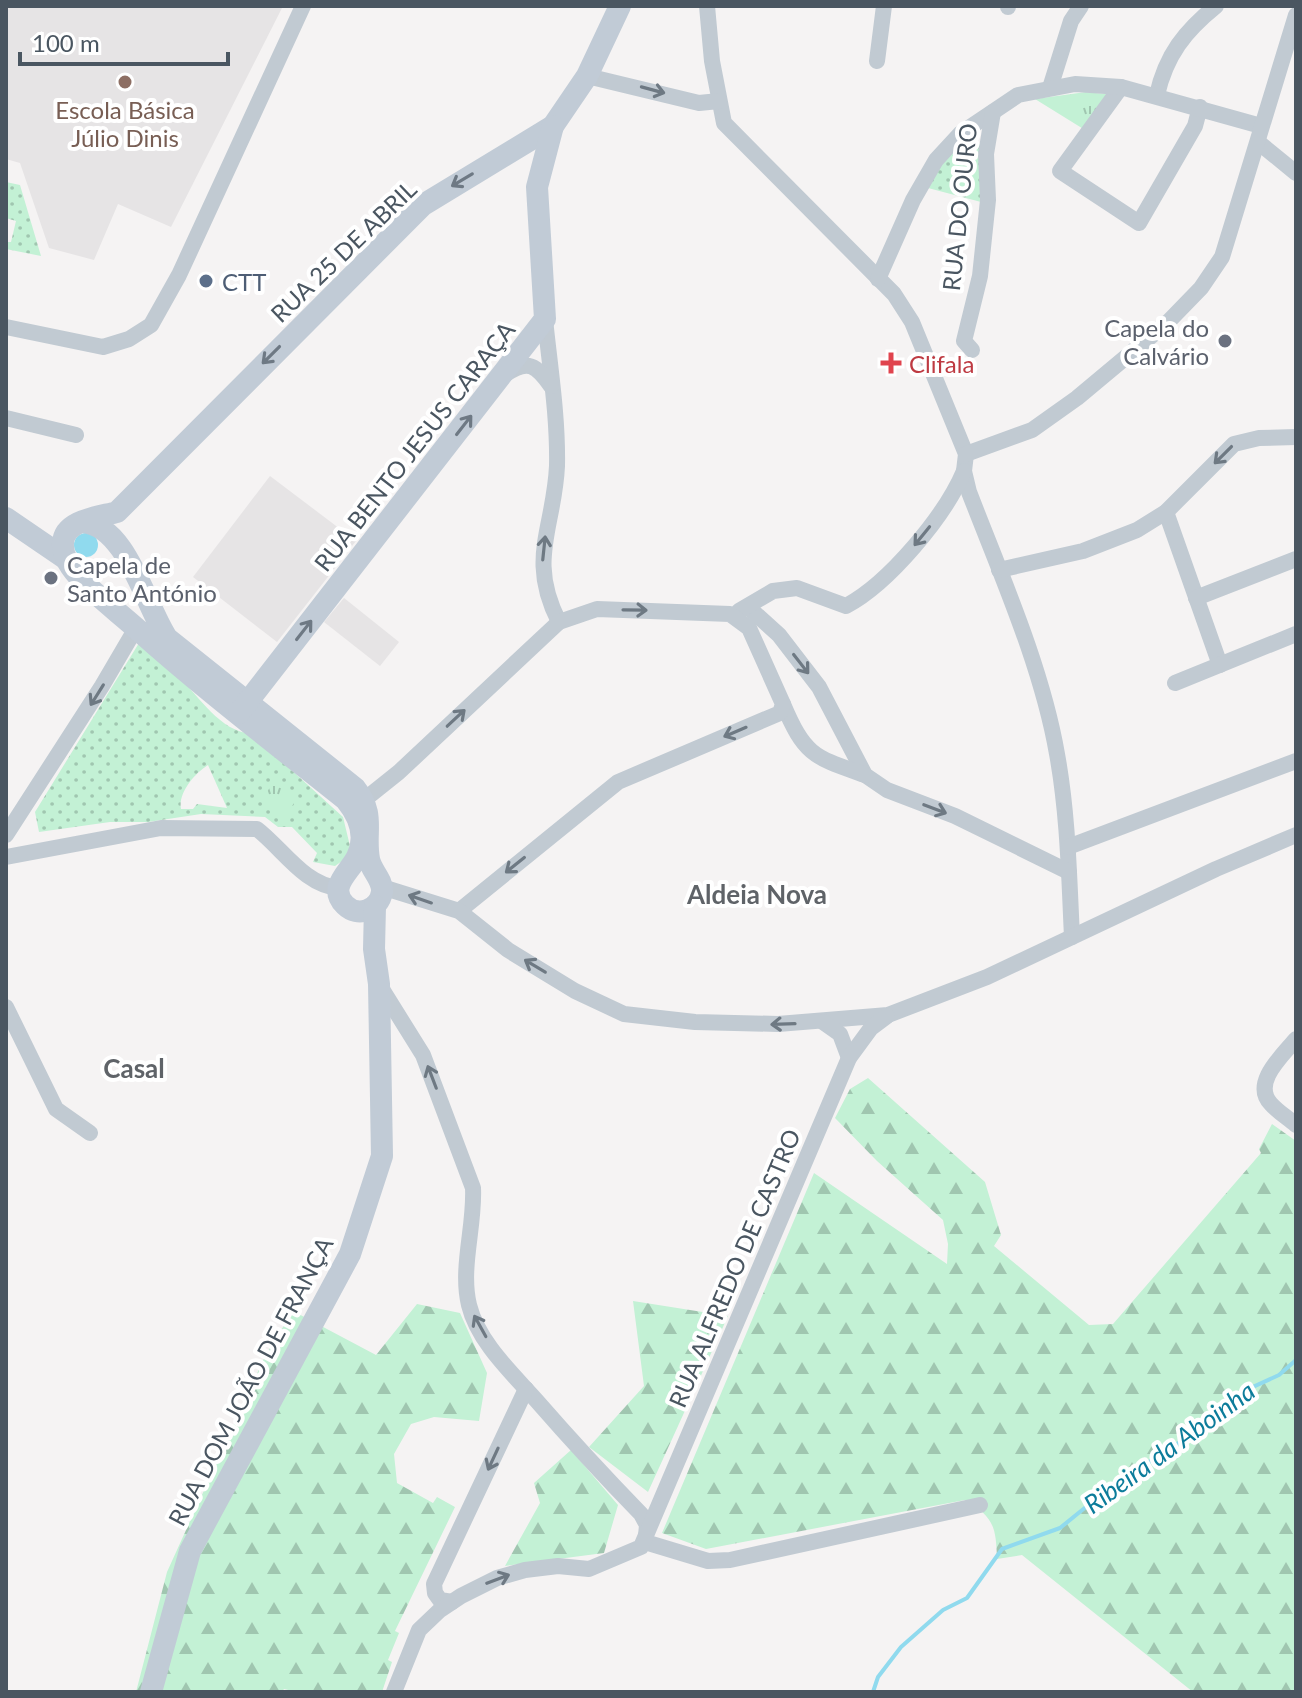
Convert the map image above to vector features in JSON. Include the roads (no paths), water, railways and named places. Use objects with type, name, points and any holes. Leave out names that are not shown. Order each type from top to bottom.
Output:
[{"type":"main road","name":"RUA 25 DE ABRIL","points":[[78,523],[117,512],[423,205],[553,126],[587,76],[620,6]]},
{"type":"main road","name":"RUA BENTO JESUS CARAÇA","points":[[243,708],[545,319],[538,181],[553,126]]},
{"type":"main road","points":[[505,155],[522,163],[538,181]]},
{"type":"main road","points":[[10,520],[46,528],[91,523],[109,533],[124,552],[155,620],[167,638],[243,708]]},
{"type":"main road","points":[[10,520],[66,559],[79,577],[136,628],[346,781],[370,831],[368,858],[371,894]]},
{"type":"main road","points":[[66,559],[65,533],[78,523]]},
{"type":"main road","points":[[342,880],[358,855],[361,832],[355,800]]},
{"type":"main road","points":[[342,880],[360,868],[371,894]]},
{"type":"main road","name":"RUA DOM JOÃO DE FRANÇA","points":[[151,1692],[190,1551],[350,1254],[382,1156],[379,984],[371,894],[341,901],[342,880]]},
{"type":"street","points":[[6,327],[103,347],[129,339],[151,325],[179,275],[303,6]]},
{"type":"street","points":[[355,800],[399,772],[559,622],[597,609],[730,614],[773,591],[797,588],[846,606],[861,598],[919,542],[953,497],[964,471],[966,454],[912,322],[894,294],[724,123],[712,61],[707,6]]},
{"type":"street","points":[[877,61],[884,6]]},
{"type":"street","points":[[1050,88],[1069,13],[1081,6]]},
{"type":"street","points":[[1157,95],[1171,57],[1189,28],[1216,6]]},
{"type":"street","points":[[966,454],[1032,430],[1077,398],[1168,322],[1201,288],[1222,257],[1296,15]]},
{"type":"street","points":[[587,76],[699,103],[719,101]]},
{"type":"street","points":[[878,279],[913,200],[936,160],[960,134],[1018,95],[1075,84],[1121,87],[1200,107],[1260,134],[1296,173]]},
{"type":"street","points":[[1121,87],[1060,171],[1139,223],[1195,126],[1200,107]]},
{"type":"street","name":"RUA DO OURO","points":[[972,350],[964,341],[980,276],[988,200],[986,154],[993,112]]},
{"type":"street","points":[[545,319],[556,422],[557,470],[543,549],[542,575],[549,602],[559,622]]},
{"type":"street","points":[[502,377],[519,365],[532,366],[552,387]]},
{"type":"street","points":[[6,418],[76,435]]},
{"type":"street","points":[[999,570],[1083,551],[1137,530],[1166,512],[1234,444],[1259,438],[1296,437]]},
{"type":"street","points":[[964,471],[1049,717],[1057,755],[1068,847],[1072,937]]},
{"type":"street","points":[[1166,512],[1220,665]]},
{"type":"street","points":[[1196,598],[1296,559]]},
{"type":"street","points":[[748,607],[779,635],[819,687],[865,775]]},
{"type":"street","points":[[730,614],[749,628],[797,737],[821,759],[865,775],[887,790],[955,816],[1069,872]]},
{"type":"street","points":[[9,824],[102,686],[136,628]]},
{"type":"street","points":[[1175,683],[1296,634]]},
{"type":"street","points":[[459,911],[618,782],[780,713],[783,704]]},
{"type":"street","points":[[1068,847],[1296,761]]},
{"type":"street","points":[[6,857],[161,828],[257,829],[305,874],[328,887],[342,880]]},
{"type":"street","points":[[371,894],[459,911],[508,950],[575,991],[624,1014],[695,1022],[823,1022],[888,1015],[987,977],[1216,869],[1296,835]]},
{"type":"street","points":[[379,984],[423,1055],[473,1188],[474,1211],[466,1285],[470,1308],[500,1359],[641,1514],[647,1525],[645,1542],[641,1547],[589,1569],[558,1566],[525,1570],[497,1578],[452,1602],[419,1630],[394,1692]]},
{"type":"street","points":[[6,1007],[27,1044],[56,1109],[90,1133]]},
{"type":"street","name":"RUA ALFREDO DE CASTRO","points":[[645,1542],[849,1058],[871,1028],[888,1015]]},
{"type":"street","points":[[823,1022],[840,1034],[849,1058]]},
{"type":"street","points":[[1296,1039],[1265,1081],[1264,1090],[1271,1104],[1296,1125]]},
{"type":"street","points":[[452,1602],[440,1600],[434,1584],[526,1389]]},
{"type":"street","points":[[628,1501],[646,1506],[663,1497]]},
{"type":"street","points":[[645,1542],[708,1561],[730,1560],[980,1505]]},
{"type":"water","points":[[86,533],[95,536],[98,545],[95,554],[86,557],[77,554],[74,545],[77,536]]},
{"type":"waterway","name":"Ribeira da Aboinha","points":[[873,1692],[878,1677],[901,1647],[943,1610],[967,1598],[1002,1549],[1060,1528],[1113,1485],[1216,1419],[1233,1396],[1279,1375],[1296,1360]]},
{"type":"place","name":"Escola Básica Júlio Dinis","points":[[125,82]]},
{"type":"place","name":"CTT","points":[[206,281]]},
{"type":"place","name":"Capela do Calvário","points":[[1225,341]]},
{"type":"place","name":"Clifala","points":[[891,363]]},
{"type":"place","name":"Capela de Santo António","points":[[51,578]]},
{"type":"district","name":"Aldeia Nova","points":[[757,894]]},
{"type":"district","name":"Casal","points":[[134,1068]]}]
